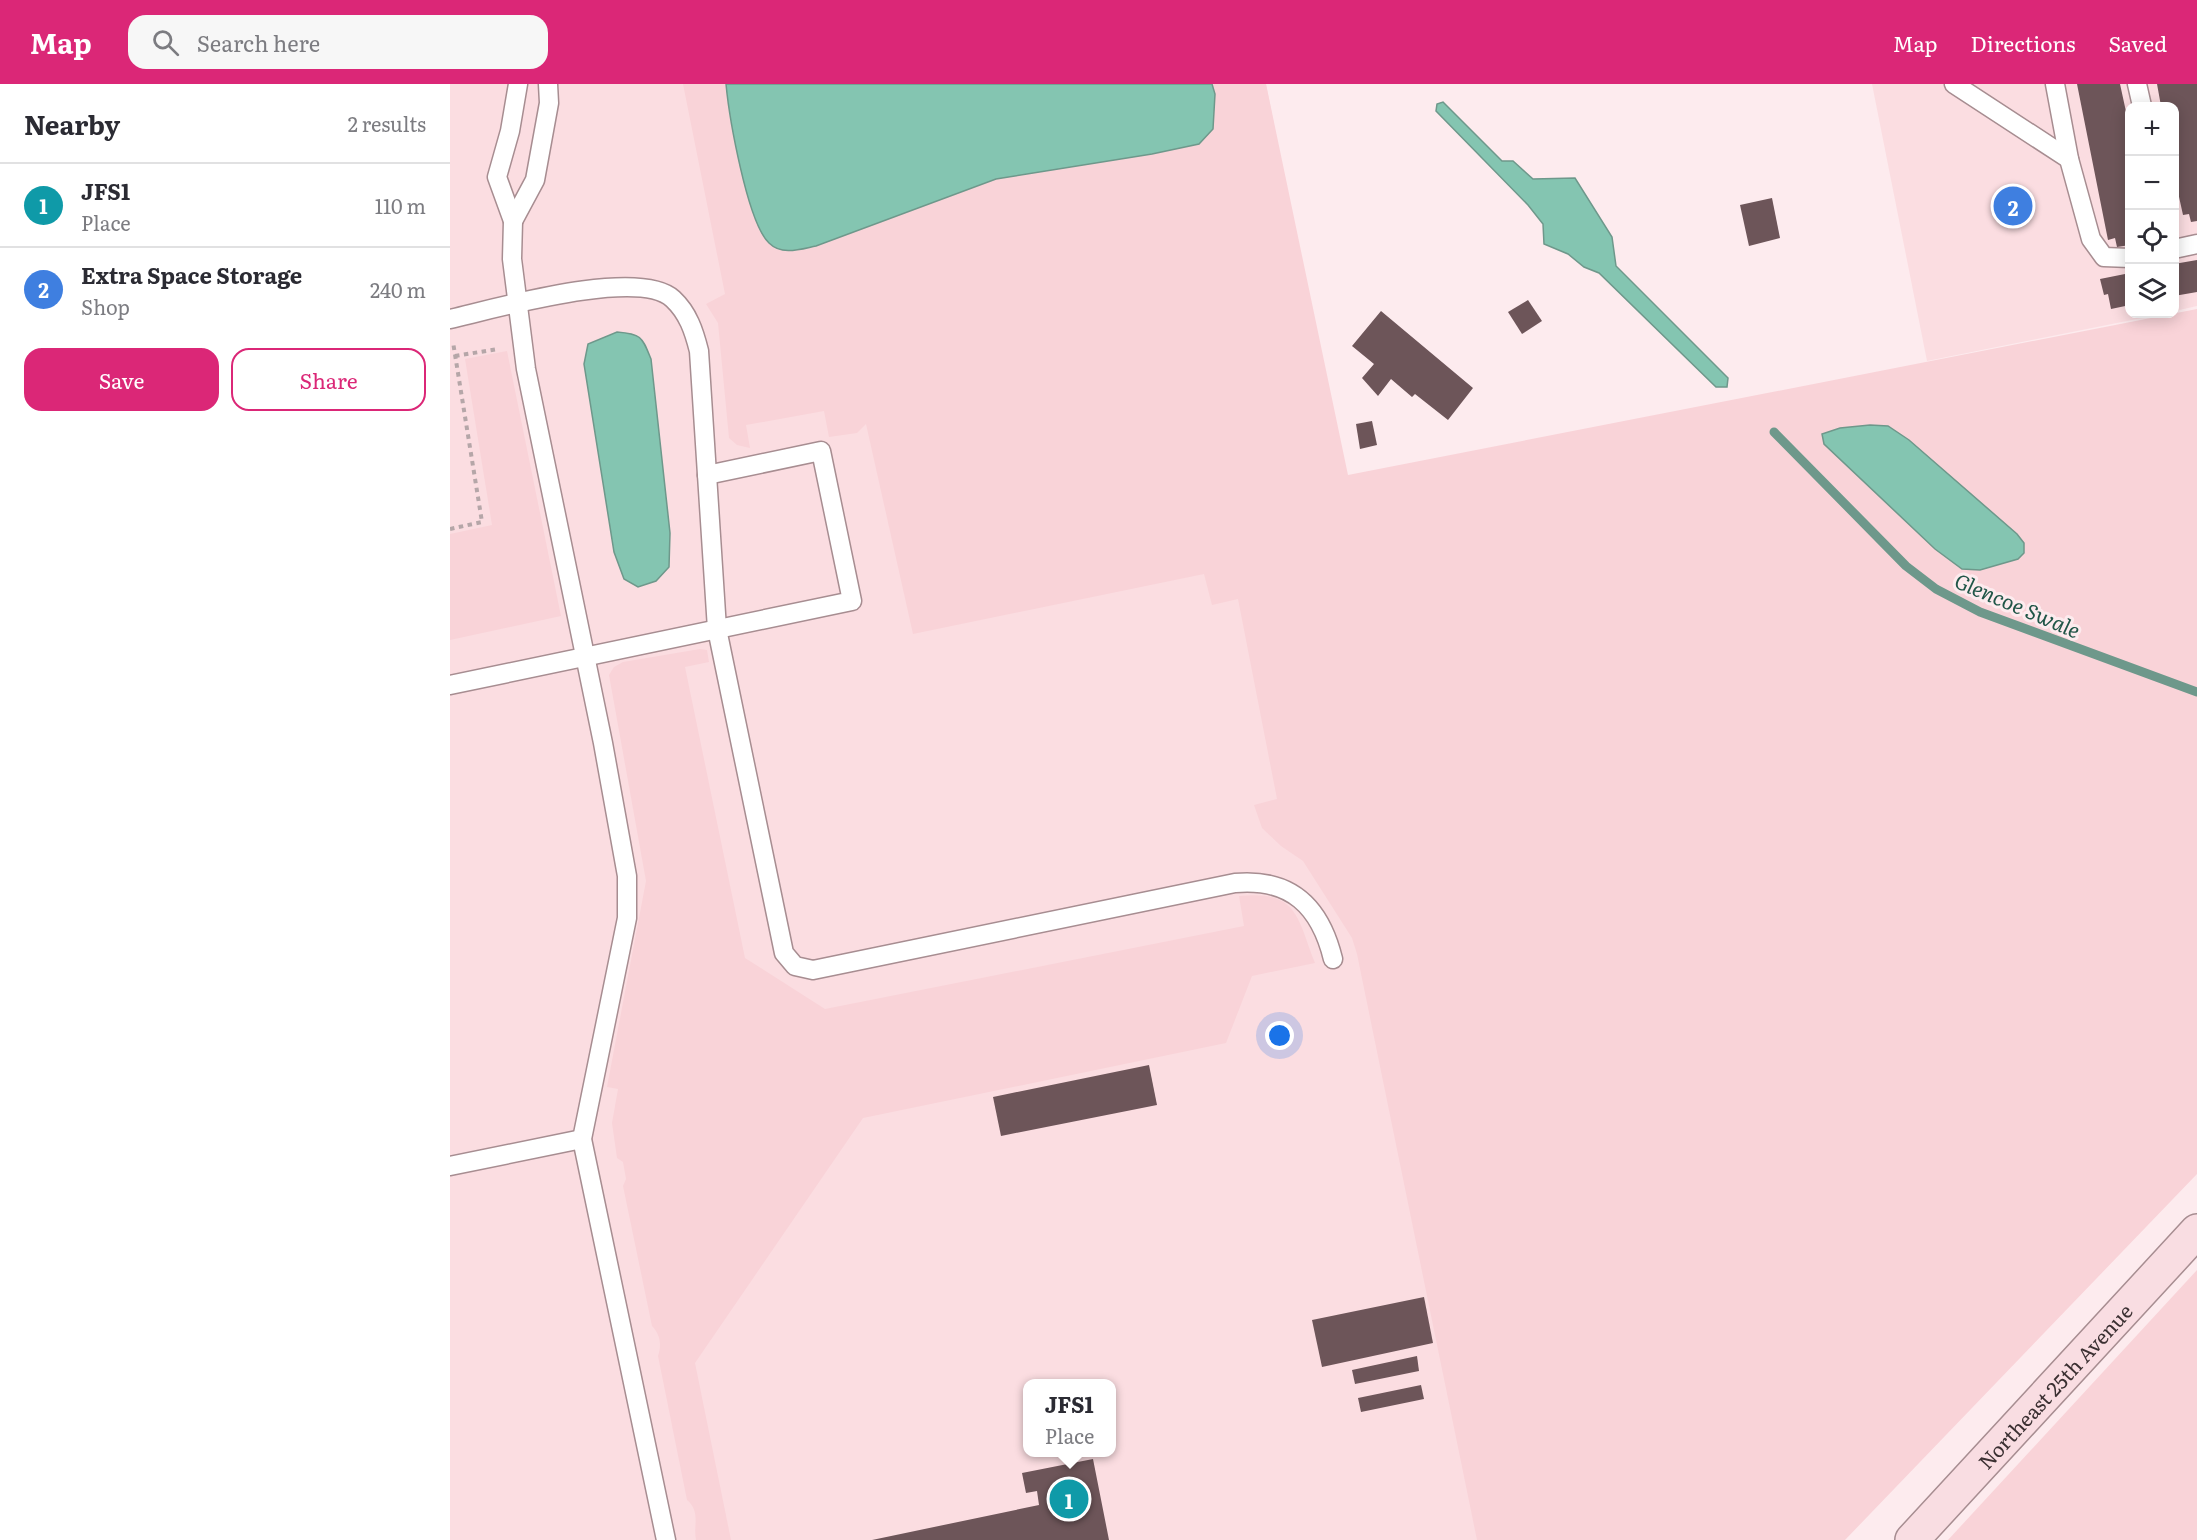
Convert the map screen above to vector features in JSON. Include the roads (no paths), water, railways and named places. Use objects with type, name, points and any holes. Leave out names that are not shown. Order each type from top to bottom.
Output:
[{"type":"main road","name":"Northeast 25th Avenue","points":[[1912,1540],[2197,1231]]},
{"type":"lane","points":[[518,84],[510,131],[497,177],[513,221],[512,259],[526,369],[627,876],[627,918],[582,1139],[666,1540]]},
{"type":"lane","points":[[513,221],[535,180],[549,103],[548,84]]},
{"type":"lane","points":[[1954,84],[2069,159]]},
{"type":"lane","points":[[2055,84],[2069,159],[2091,239],[2104,258],[2125,258]]},
{"type":"lane","points":[[2137,84],[2141,102]]},
{"type":"lane","points":[[2179,248],[2197,244]]},
{"type":"lane","points":[[451,327],[516,303],[614,286],[641,286],[671,297],[691,321],[699,351],[717,629],[784,953],[795,966],[813,970],[1235,883],[1260,881],[1283,887],[1304,901],[1319,920],[1333,959]]},
{"type":"lane","points":[[450,685],[852,601],[821,452],[707,476]]},
{"type":"lane","points":[[450,1166],[582,1139]]},
{"type":"waterway","name":"Glencoe Swale","points":[[1774,432],[1906,566],[1936,589],[1980,612],[2197,692]]},
{"type":"place","name":"Extra Space Storage","points":[[2013,206]]},
{"type":"place","name":"JFS1","points":[[1069,1499]]}]
